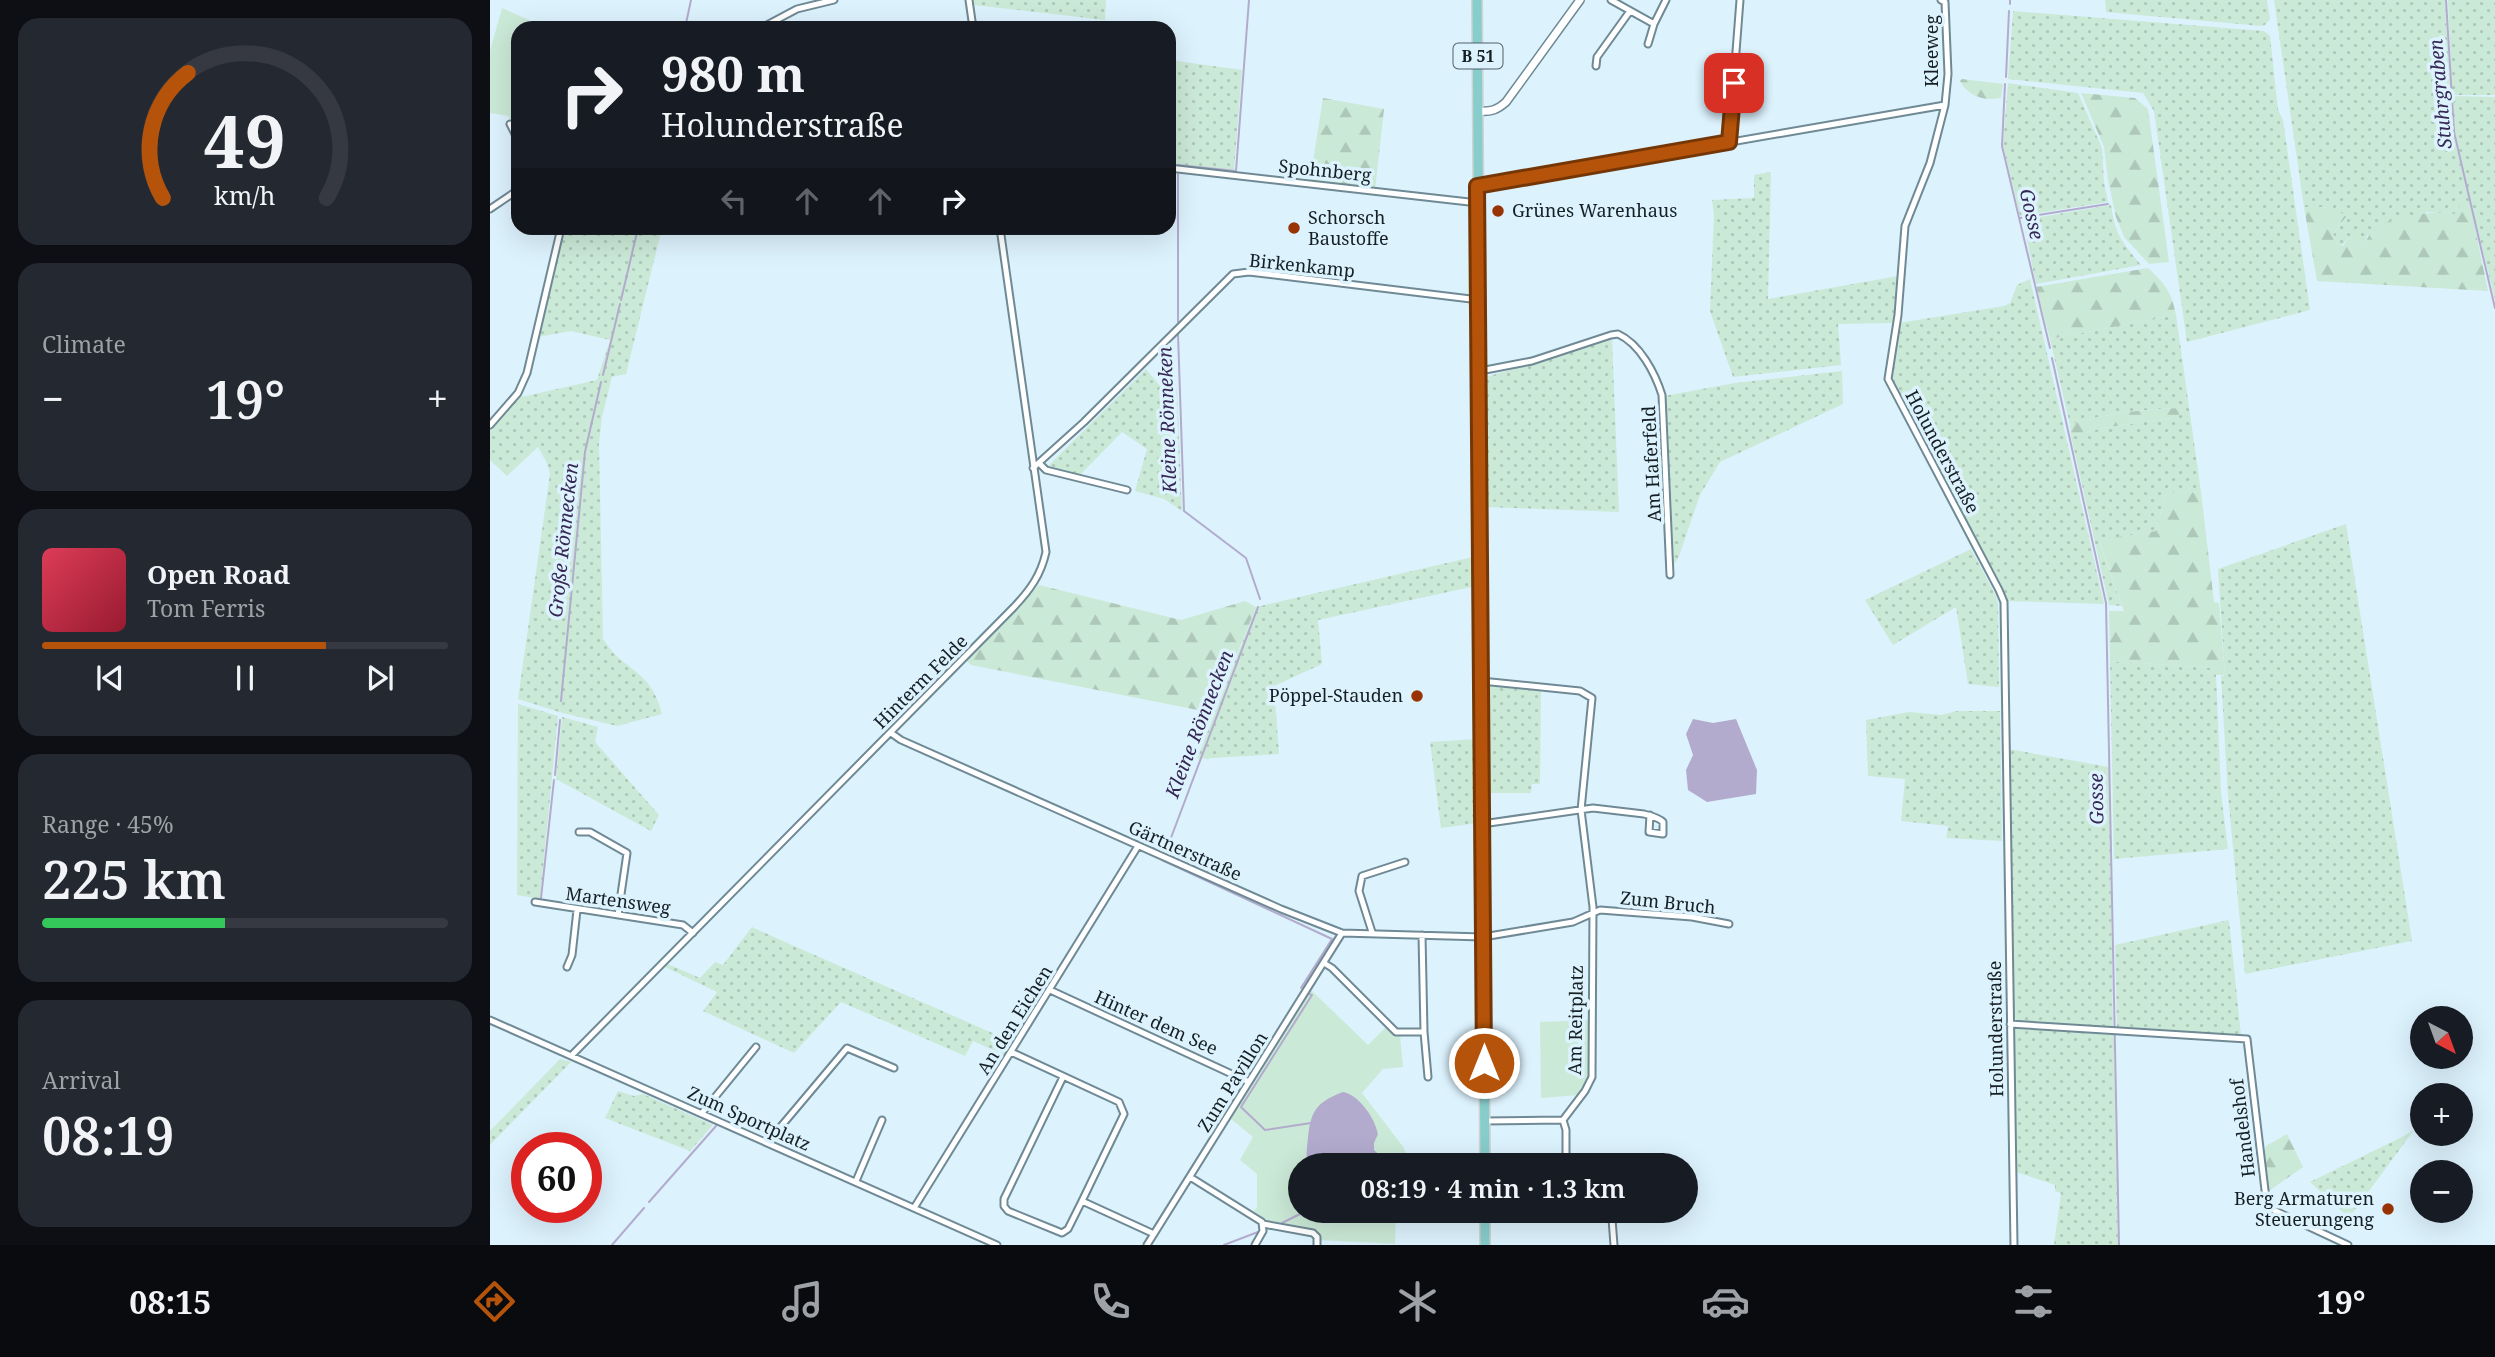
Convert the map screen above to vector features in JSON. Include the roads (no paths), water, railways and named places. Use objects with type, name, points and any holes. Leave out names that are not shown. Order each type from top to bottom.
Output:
[{"type":"main road","name":"B 51","points":[[1477,0],[1485,1153]]},
{"type":"main road","points":[[1485,1223],[1485,1245]]},
{"type":"street","points":[[774,21],[797,9],[834,0]]},
{"type":"street","points":[[969,0],[972,21]]},
{"type":"street","points":[[1479,111],[1490,112],[1506,102],[1580,0]]},
{"type":"street","points":[[1611,0],[1654,24]]},
{"type":"street","points":[[1648,44],[1666,0]]},
{"type":"street","points":[[1729,142],[1740,0]]},
{"type":"street","name":"Kleeweg","points":[[1941,0],[1945,2],[1948,74],[1945,105]]},
{"type":"street","points":[[1596,66],[1597,57],[1630,11]]},
{"type":"street","points":[[1477,186],[1945,105]]},
{"type":"street","name":"Holunderstraße","points":[[1945,105],[1930,163],[1905,226],[1898,315],[1888,379],[2004,603],[2014,1245]]},
{"type":"street","name":"Spohnberg","points":[[1176,169],[1478,203]]},
{"type":"street","points":[[490,209],[511,195]]},
{"type":"street","points":[[490,425],[517,393],[527,373],[559,235]]},
{"type":"street","name":"Hinterm Felde","points":[[572,1055],[1014,607],[1031,588],[1041,571],[1046,552],[1001,235]]},
{"type":"street","name":"Birkenkamp","points":[[1033,468],[1041,464],[1233,274],[1249,272],[1479,300]]},
{"type":"street","name":"Am Haferfeld","points":[[1480,371],[1532,361],[1611,335],[1618,334],[1631,344],[1655,373],[1662,395],[1671,575]]},
{"type":"street","points":[[1041,464],[1046,470],[1127,490]]},
{"type":"street","name":"Am Reitplatz","points":[[1481,681],[1580,691],[1592,698],[1581,810],[1593,912],[1592,1077],[1563,1120]]},
{"type":"street","name":"Gärtnerstraße","points":[[891,733],[918,748],[1138,846],[1292,914],[1342,933],[1483,936]]},
{"type":"street","points":[[1482,824],[1593,808],[1650,816]]},
{"type":"street","points":[[579,832],[590,832],[627,853],[618,915]]},
{"type":"street","name":"An den Eichen","points":[[914,1208],[1138,846]]},
{"type":"street","points":[[1372,932],[1359,891],[1362,876],[1405,862]]},
{"type":"street","name":"Martensweg","points":[[535,902],[683,925],[694,933]]},
{"type":"street","points":[[567,967],[572,955],[578,910]]},
{"type":"street","name":"Zum Bruch","points":[[1483,936],[1573,922],[1600,910],[1692,917],[1729,924]]},
{"type":"street","name":"Zum Pavillon","points":[[1147,1245],[1342,933]]},
{"type":"street","points":[[1422,935],[1428,1077]]},
{"type":"street","points":[[1324,963],[1396,1032],[1424,1032]]},
{"type":"street","name":"Hinter dem See","points":[[1050,990],[1249,1082]]},
{"type":"street","name":"Zum Sportplatz","points":[[490,1020],[996,1245]]},
{"type":"street","name":"Handelshof","points":[[2010,1024],[2247,1039],[2267,1207],[2348,1245]]},
{"type":"street","points":[[702,1113],[756,1047]]},
{"type":"street","points":[[767,1143],[846,1048],[894,1068]]},
{"type":"street","points":[[1011,1052],[1119,1102],[1123,1107],[1124,1114],[1082,1201],[1068,1229],[1062,1233],[1008,1211],[1004,1206],[1004,1199],[1063,1077]]},
{"type":"street","points":[[856,1181],[882,1120]]},
{"type":"street","points":[[1484,1121],[1563,1120],[1566,1153]]},
{"type":"street","points":[[1190,1177],[1263,1224],[1313,1233],[1317,1237],[1317,1245]]},
{"type":"street","points":[[1082,1201],[1154,1234]]},
{"type":"street","points":[[1612,1223],[1614,1245]]},
{"type":"street","points":[[1255,1245],[1263,1231],[1263,1224]]},
{"type":"waterway","name":"Große Rönnecken","points":[[686,21],[691,0]]},
{"type":"waterway","name":"Kleine Rönneken","points":[[1178,165],[1236,171],[1249,0]]},
{"type":"waterway","name":"Stuhrgraben","points":[[2446,0],[2454,132],[2495,308]]},
{"type":"waterway","name":"Gosse","points":[[2006,77],[2009,11]]},
{"type":"waterway","name":"Gosse","points":[[2005,84],[2002,146],[2050,348]]},
{"type":"waterway","name":"Kleine Rönneken","points":[[1178,174],[1178,322]]},
{"type":"waterway","points":[[2020,218],[2108,204]]},
{"type":"waterway","name":"Große Rönnecken","points":[[621,300],[636,235]]},
{"type":"waterway","name":"Große Rönnecken","points":[[603,375],[620,304]]},
{"type":"waterway","name":"Kleine Rönneken","points":[[1178,334],[1184,511],[1246,558],[1260,599]]},
{"type":"waterway","name":"Gosse","points":[[2052,358],[2106,603],[2119,1245]]},
{"type":"waterway","name":"Große Rönnecken","points":[[561,701],[585,452],[601,382]]},
{"type":"waterway","name":"Kleine Rönnecken","points":[[1166,851],[1258,607]]},
{"type":"waterway","name":"Große Rönnecken","points":[[555,775],[560,720]]},
{"type":"waterway","name":"Große Rönnecken","points":[[541,898],[554,780]]},
{"type":"waterway","name":"Kleine Rönnecken","points":[[1162,860],[1332,939],[1301,988]]},
{"type":"waterway","name":"Kleine Rönnecken","points":[[1309,994],[1312,995],[1241,1107],[1265,1130],[1311,1123]]},
{"type":"waterway","name":"Große Rönnecken","points":[[649,1202],[716,1126]]},
{"type":"waterway","name":"Große Rönnecken","points":[[612,1245],[644,1208]]},
{"type":"waterway","name":"Kleine Rönnecken","points":[[1282,1223],[1288,1220]]},
{"type":"waterway","name":"Kleine Rönnecken","points":[[1224,1245],[1258,1232]]},
{"type":"place","name":"Grünes Warenhaus","points":[[1498,211]]},
{"type":"place","name":"Schorsch Baustoffe","points":[[1294,228]]},
{"type":"place","name":"Pöppel-Stauden","points":[[1417,696]]},
{"type":"place","name":"Berg Armaturen Steuerungeng","points":[[2388,1209]]}]
